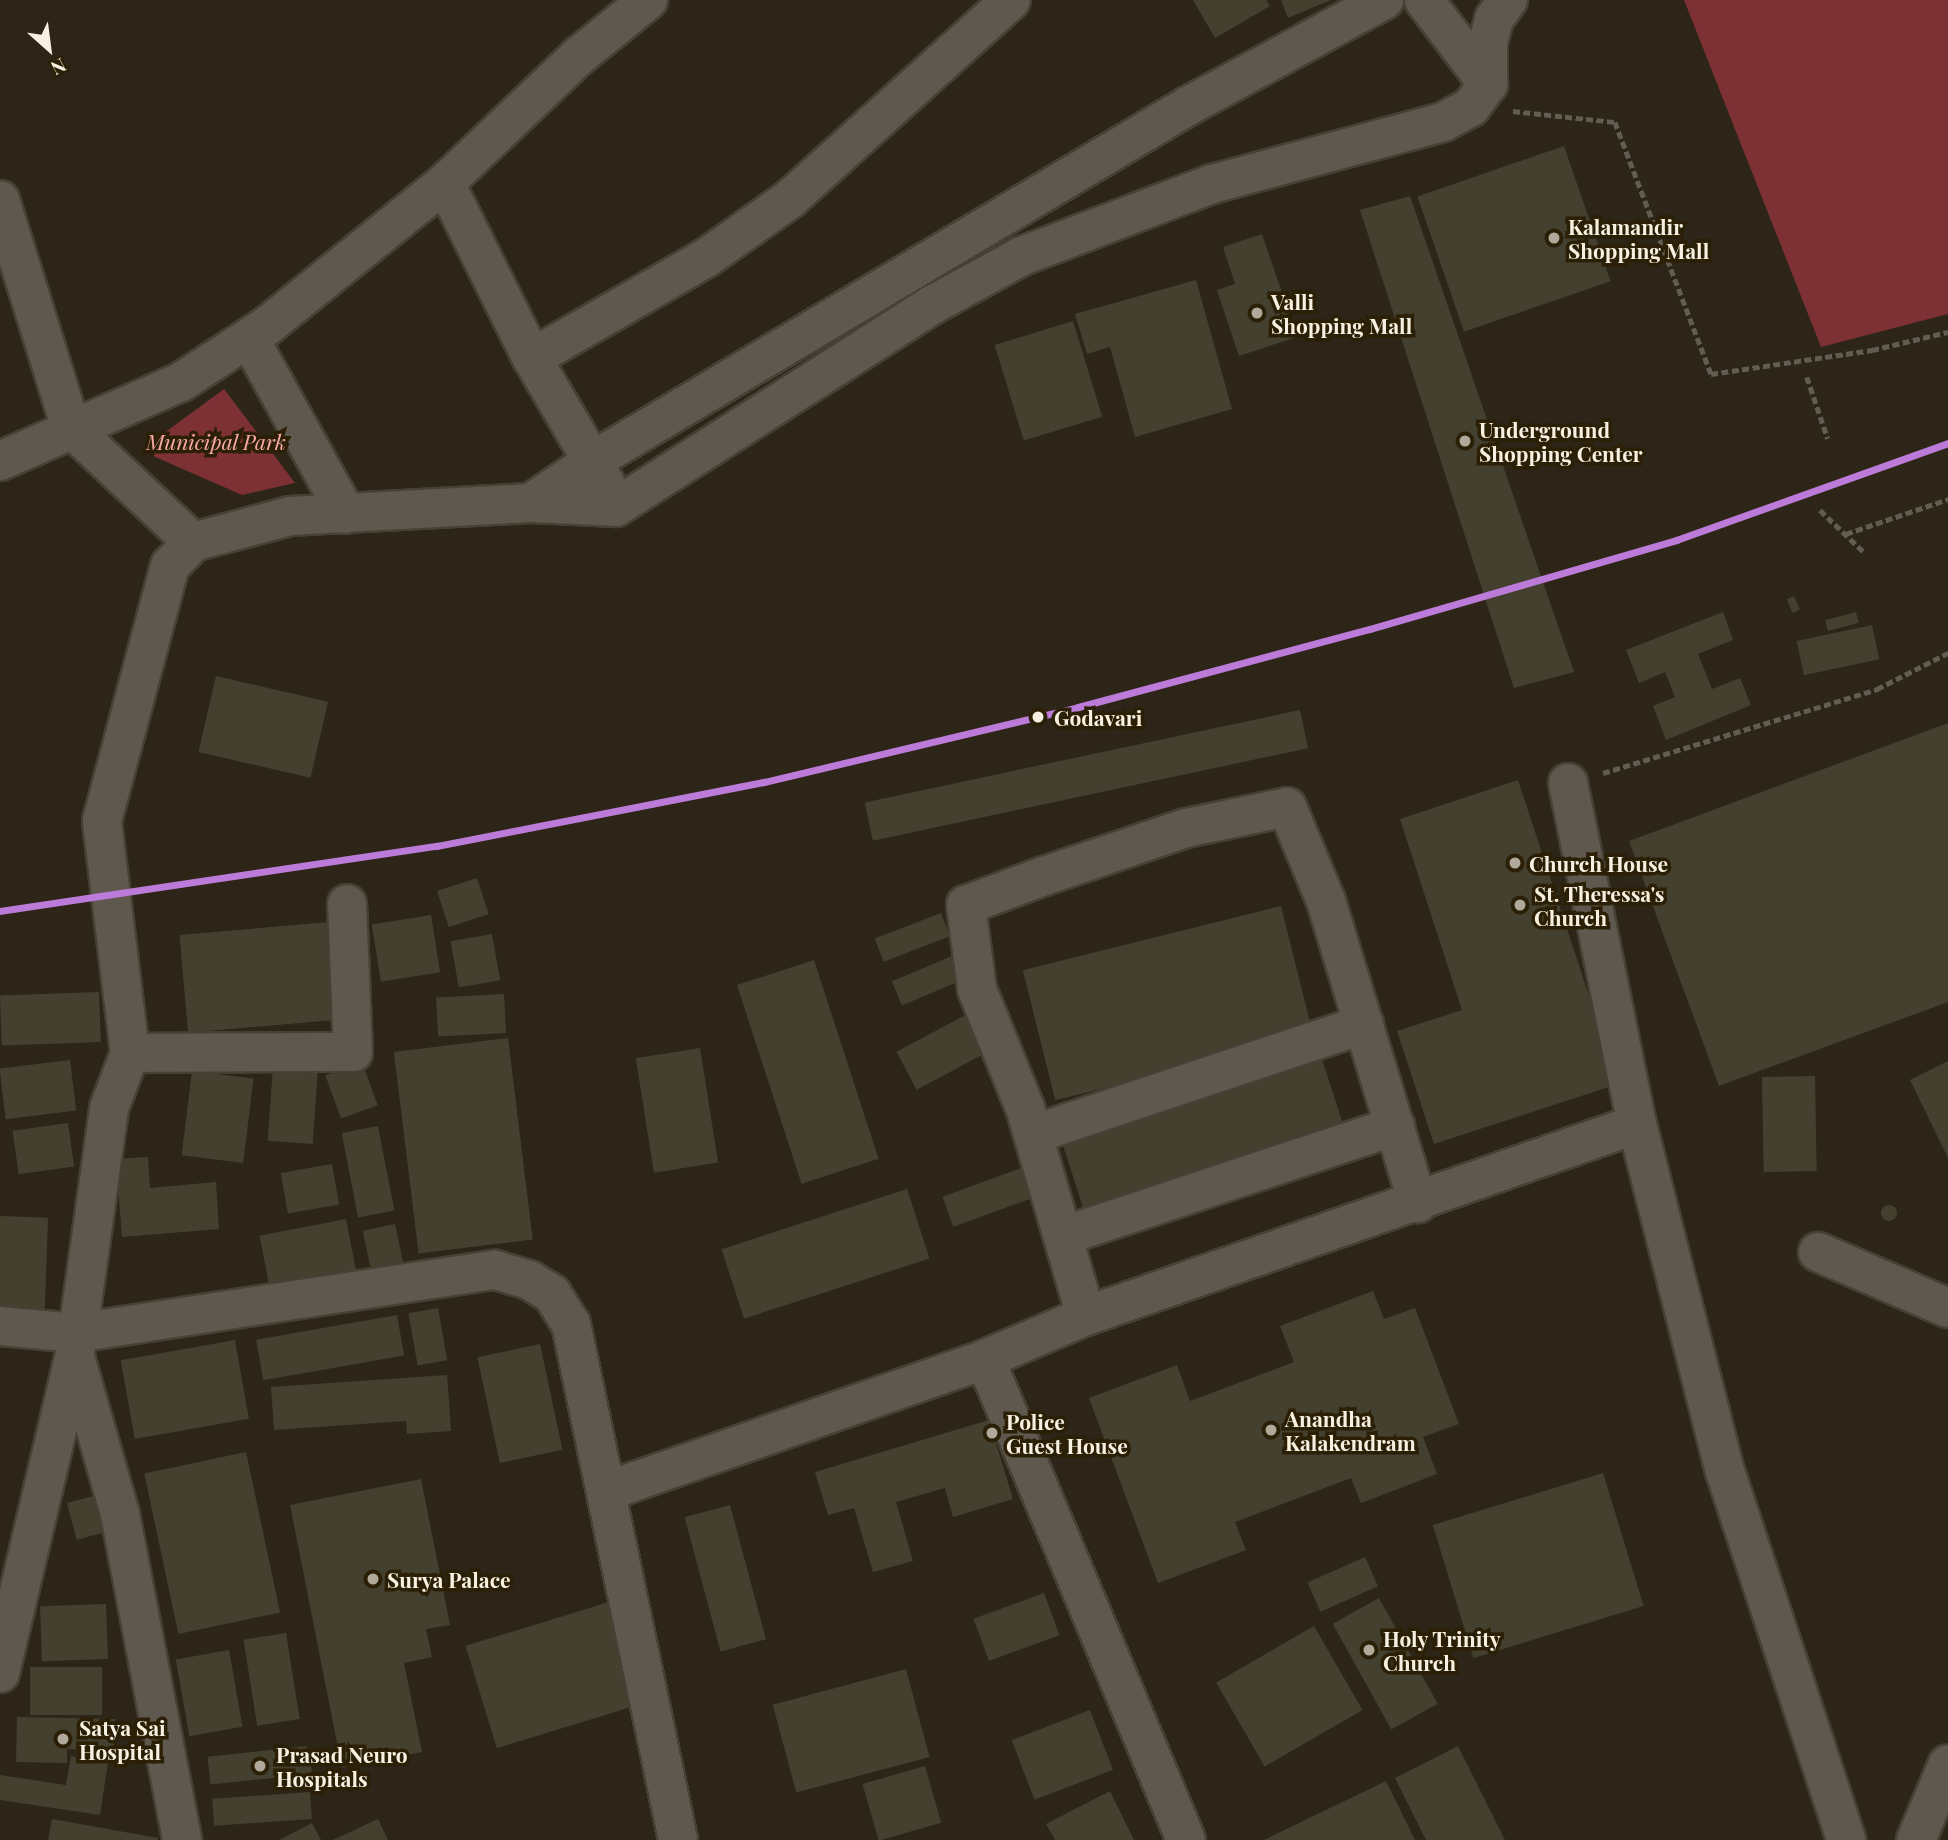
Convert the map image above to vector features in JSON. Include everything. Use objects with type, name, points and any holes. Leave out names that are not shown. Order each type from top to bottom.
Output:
[{"type":"street","points":[[0,461],[181,382],[249,338],[354,260],[445,183],[579,56],[648,0]]},
{"type":"street","points":[[532,358],[706,258],[790,199],[1011,0]]},
{"type":"street","points":[[531,503],[594,460],[1188,106],[1384,0]]},
{"type":"street","points":[[1424,0],[1479,95]]},
{"type":"street","points":[[0,1673],[75,1344],[109,1108],[130,1053],[102,821],[170,566],[193,542],[290,516],[531,503],[617,507],[932,305],[1022,256],[1212,184],[1443,122],[1479,95],[1494,19],[1508,0]]},
{"type":"street","points":[[445,183],[532,358],[594,460],[617,507]]},
{"type":"street","points":[[0,200],[71,428],[193,542]]},
{"type":"street","points":[[249,338],[346,513]]},
{"type":"street","points":[[1568,783],[1637,1124],[1725,1471],[1846,1840]]},
{"type":"street","points":[[1086,1316],[1066,1235],[1034,1134],[977,989],[966,905],[1173,833],[1287,807],[1326,901],[1418,1203]]},
{"type":"street","points":[[130,1053],[353,1052],[347,904]]},
{"type":"street","points":[[1034,1134],[1364,1024]]},
{"type":"street","points":[[607,1491],[985,1359],[1086,1316],[1418,1203],[1637,1124]]},
{"type":"street","points":[[1066,1235],[1395,1126]]},
{"type":"street","points":[[1818,1252],[1948,1308]]},
{"type":"street","points":[[0,1326],[75,1344],[495,1270],[530,1279],[552,1294],[571,1324],[678,1840]]},
{"type":"street","points":[[75,1344],[120,1514],[182,1840]]},
{"type":"street","points":[[985,1359],[1186,1840]]},
{"type":"street","points":[[1916,1840],[1948,1764]]},
{"type":"path","points":[[1479,95],[1615,122],[1711,374],[1872,349],[1948,332]]},
{"type":"path","points":[[1807,377],[1828,439]]},
{"type":"path","points":[[1846,534],[1948,499]]},
{"type":"path","points":[[1820,510],[1864,552]]},
{"type":"path","points":[[1568,783],[1877,689],[1948,653]]},
{"type":"green space","points":[[1684,0],[1948,0],[1948,314],[1821,347]]},
{"type":"green space","name":"Municipal Park","points":[[224,389],[295,483],[242,495],[153,456],[160,436]]},
{"type":"building","points":[[1193,0],[1266,0],[1270,6],[1215,38]]},
{"type":"building","points":[[1281,0],[1331,0],[1288,18]]},
{"type":"building","points":[[1564,146],[1611,281],[1464,332],[1417,196]]},
{"type":"building","name":"Underground Shopping Center","points":[[1410,196],[1574,672],[1514,688],[1360,210]]},
{"type":"building","name":"Valli Shopping Mall","points":[[1262,234],[1297,337],[1239,356],[1217,290],[1235,284],[1223,247]]},
{"type":"building","points":[[1196,280],[1232,409],[1135,437],[1110,347],[1087,354],[1075,314]]},
{"type":"building","points":[[1073,321],[1102,417],[1024,441],[995,345]]},
{"type":"building","points":[[1794,596],[1800,610],[1792,613],[1787,599]]},
{"type":"building","points":[[1723,612],[1733,640],[1698,654],[1712,689],[1740,678],[1751,705],[1666,740],[1653,706],[1675,697],[1665,672],[1639,683],[1626,650]]},
{"type":"building","points":[[1856,612],[1859,623],[1828,631],[1825,620]]},
{"type":"building","points":[[1872,625],[1879,659],[1804,675],[1797,641]]},
{"type":"building","points":[[216,676],[328,702],[311,778],[198,752]]},
{"type":"building","points":[[1300,710],[1308,748],[873,841],[865,803]]},
{"type":"building","points":[[1948,723],[1948,1002],[1719,1086],[1629,841]]},
{"type":"building","points":[[1518,780],[1618,1084],[1434,1144],[1397,1031],[1462,1010],[1400,819]]},
{"type":"building","points":[[477,878],[489,914],[449,927],[437,891]]},
{"type":"building","points":[[1281,906],[1313,1036],[1055,1100],[1023,970]]},
{"type":"building","points":[[941,913],[950,936],[884,962],[875,938]]},
{"type":"building","points":[[431,915],[440,972],[381,982],[372,924]]},
{"type":"building","points":[[329,922],[338,1020],[188,1033],[180,935]]},
{"type":"building","points":[[492,934],[500,980],[459,988],[451,941]]},
{"type":"building","points":[[959,953],[969,977],[902,1005],[892,982]]},
{"type":"building","points":[[814,960],[879,1159],[802,1184],[737,985]]},
{"type":"building","points":[[99,992],[101,1042],[2,1045],[0,995]]},
{"type":"building","points":[[504,994],[506,1033],[438,1037],[436,998]]},
{"type":"building","points":[[975,1010],[995,1048],[917,1090],[896,1052]]},
{"type":"building","points":[[508,1038],[533,1239],[419,1254],[394,1052]]},
{"type":"building","points":[[1318,1047],[1349,1141],[1089,1226],[1058,1131]]},
{"type":"building","points":[[700,1048],[718,1163],[654,1173],[636,1058]]},
{"type":"building","points":[[70,1060],[76,1111],[6,1119],[0,1069]]},
{"type":"building","points":[[1948,1061],[1948,1158],[1910,1080]]},
{"type":"building","points":[[362,1062],[378,1105],[341,1119],[325,1075]]},
{"type":"building","points":[[273,1066],[318,1069],[313,1144],[268,1141]]},
{"type":"building","points":[[192,1071],[254,1079],[243,1163],[182,1155]]},
{"type":"building","points":[[1815,1076],[1817,1171],[1764,1172],[1762,1077]]},
{"type":"building","points":[[68,1123],[74,1167],[19,1174],[13,1131]]},
{"type":"building","points":[[378,1126],[394,1210],[358,1217],[342,1133]]},
{"type":"building","points":[[148,1157],[150,1188],[216,1182],[219,1229],[122,1237],[116,1159]]},
{"type":"building","points":[[332,1164],[339,1204],[288,1213],[281,1173]]},
{"type":"building","points":[[1027,1166],[1038,1196],[953,1227],[942,1197]]},
{"type":"building","points":[[907,1189],[930,1258],[744,1319],[722,1249]]},
{"type":"building","points":[[1886,1205],[1892,1205],[1897,1213],[1895,1219],[1886,1221],[1881,1216],[1881,1210]]},
{"type":"building","points":[[0,1216],[48,1218],[45,1315],[0,1313]]},
{"type":"building","points":[[346,1219],[357,1277],[271,1294],[260,1236]]},
{"type":"building","points":[[395,1224],[406,1274],[373,1281],[363,1231]]},
{"type":"building","name":"Anandha Kalakendram","points":[[1373,1291],[1384,1319],[1415,1308],[1459,1424],[1423,1437],[1437,1474],[1361,1503],[1351,1478],[1235,1522],[1246,1550],[1158,1583],[1089,1398],[1177,1365],[1190,1401],[1294,1362],[1280,1326]]},
{"type":"building","points":[[438,1308],[447,1360],[418,1365],[408,1313]]},
{"type":"building","points":[[397,1315],[404,1355],[263,1380],[256,1340]]},
{"type":"building","points":[[235,1340],[249,1419],[135,1439],[121,1360]]},
{"type":"building","points":[[540,1344],[562,1450],[500,1463],[477,1357]]},
{"type":"building","points":[[447,1375],[451,1431],[407,1434],[406,1421],[274,1430],[271,1387]]},
{"type":"building","points":[[989,1420],[1013,1499],[953,1517],[945,1488],[896,1502],[913,1561],[873,1572],[854,1508],[828,1515],[815,1472]]},
{"type":"building","points":[[246,1452],[280,1612],[178,1634],[144,1474]]},
{"type":"building","points":[[1603,1473],[1644,1606],[1473,1658],[1433,1525]]},
{"type":"building","name":"Surya Palace","points":[[421,1479],[450,1625],[426,1629],[432,1657],[404,1663],[422,1752],[342,1768],[290,1505]]},
{"type":"building","points":[[93,1496],[103,1533],[77,1540],[67,1503]]},
{"type":"building","points":[[730,1505],[766,1639],[721,1651],[685,1517]]},
{"type":"building","points":[[1365,1557],[1378,1586],[1320,1612],[1307,1583]]},
{"type":"building","points":[[1044,1593],[1059,1635],[989,1661],[974,1619]]},
{"type":"building","points":[[1379,1598],[1438,1704],[1391,1730],[1333,1624]]},
{"type":"building","points":[[609,1602],[640,1704],[497,1748],[466,1646]]},
{"type":"building","points":[[106,1604],[108,1659],[42,1661],[40,1606]]},
{"type":"building","points":[[1314,1626],[1362,1710],[1265,1767],[1216,1682]]},
{"type":"building","points":[[286,1633],[300,1719],[257,1726],[244,1640]]},
{"type":"building","points":[[229,1650],[243,1727],[189,1736],[176,1659]]},
{"type":"building","points":[[30,1667],[102,1667],[102,1715],[30,1715]]},
{"type":"building","points":[[906,1669],[930,1757],[796,1793],[773,1705]]},
{"type":"building","points":[[1090,1710],[1113,1770],[1035,1800],[1012,1740]]},
{"type":"building","points":[[17,1717],[115,1719],[114,1750],[67,1749],[67,1763],[16,1762]]},
{"type":"building","points":[[309,1746],[312,1774],[210,1785],[208,1757]]},
{"type":"building","points":[[1458,1746],[1505,1840],[1426,1840],[1395,1778]]},
{"type":"building","points":[[71,1756],[108,1762],[100,1815],[0,1800],[0,1775],[66,1785]]},
{"type":"building","points":[[925,1766],[941,1823],[879,1840],[863,1784]]},
{"type":"building","points":[[1386,1781],[1415,1840],[1264,1840]]},
{"type":"building","points":[[1110,1791],[1134,1840],[1055,1840],[1046,1824]]},
{"type":"building","points":[[310,1792],[312,1819],[214,1826],[212,1799]]},
{"type":"building","points":[[52,1819],[158,1838],[158,1840],[48,1840]]},
{"type":"building","points":[[378,1819],[388,1840],[333,1840]]},
{"type":"building","points":[[312,1823],[321,1840],[279,1840]]},
{"type":"transit line","points":[[0,911],[437,846],[764,782],[1078,707],[1370,629],[1676,540],[1948,443]]},
{"type":"place","name":"Kalamandir Shopping Mall","points":[[1554,238]]},
{"type":"place","name":"Valli Shopping Mall","points":[[1257,313]]},
{"type":"place","name":"Underground Shopping Center","points":[[1465,441]]},
{"type":"place","name":"Godavari","points":[[1038,717]]},
{"type":"place","name":"Church House","points":[[1515,863]]},
{"type":"place","name":"St. Theressa's Church","points":[[1520,905]]},
{"type":"place","name":"Anandha Kalakendram","points":[[1271,1430]]},
{"type":"place","name":"Police Guest House","points":[[992,1433]]},
{"type":"place","name":"Surya Palace","points":[[373,1579]]},
{"type":"place","name":"Holy Trinity Church","points":[[1369,1650]]},
{"type":"place","name":"Satya Sai Hospital","points":[[63,1739]]},
{"type":"place","name":"Prasad Neuro Hospitals","points":[[260,1766]]}]
